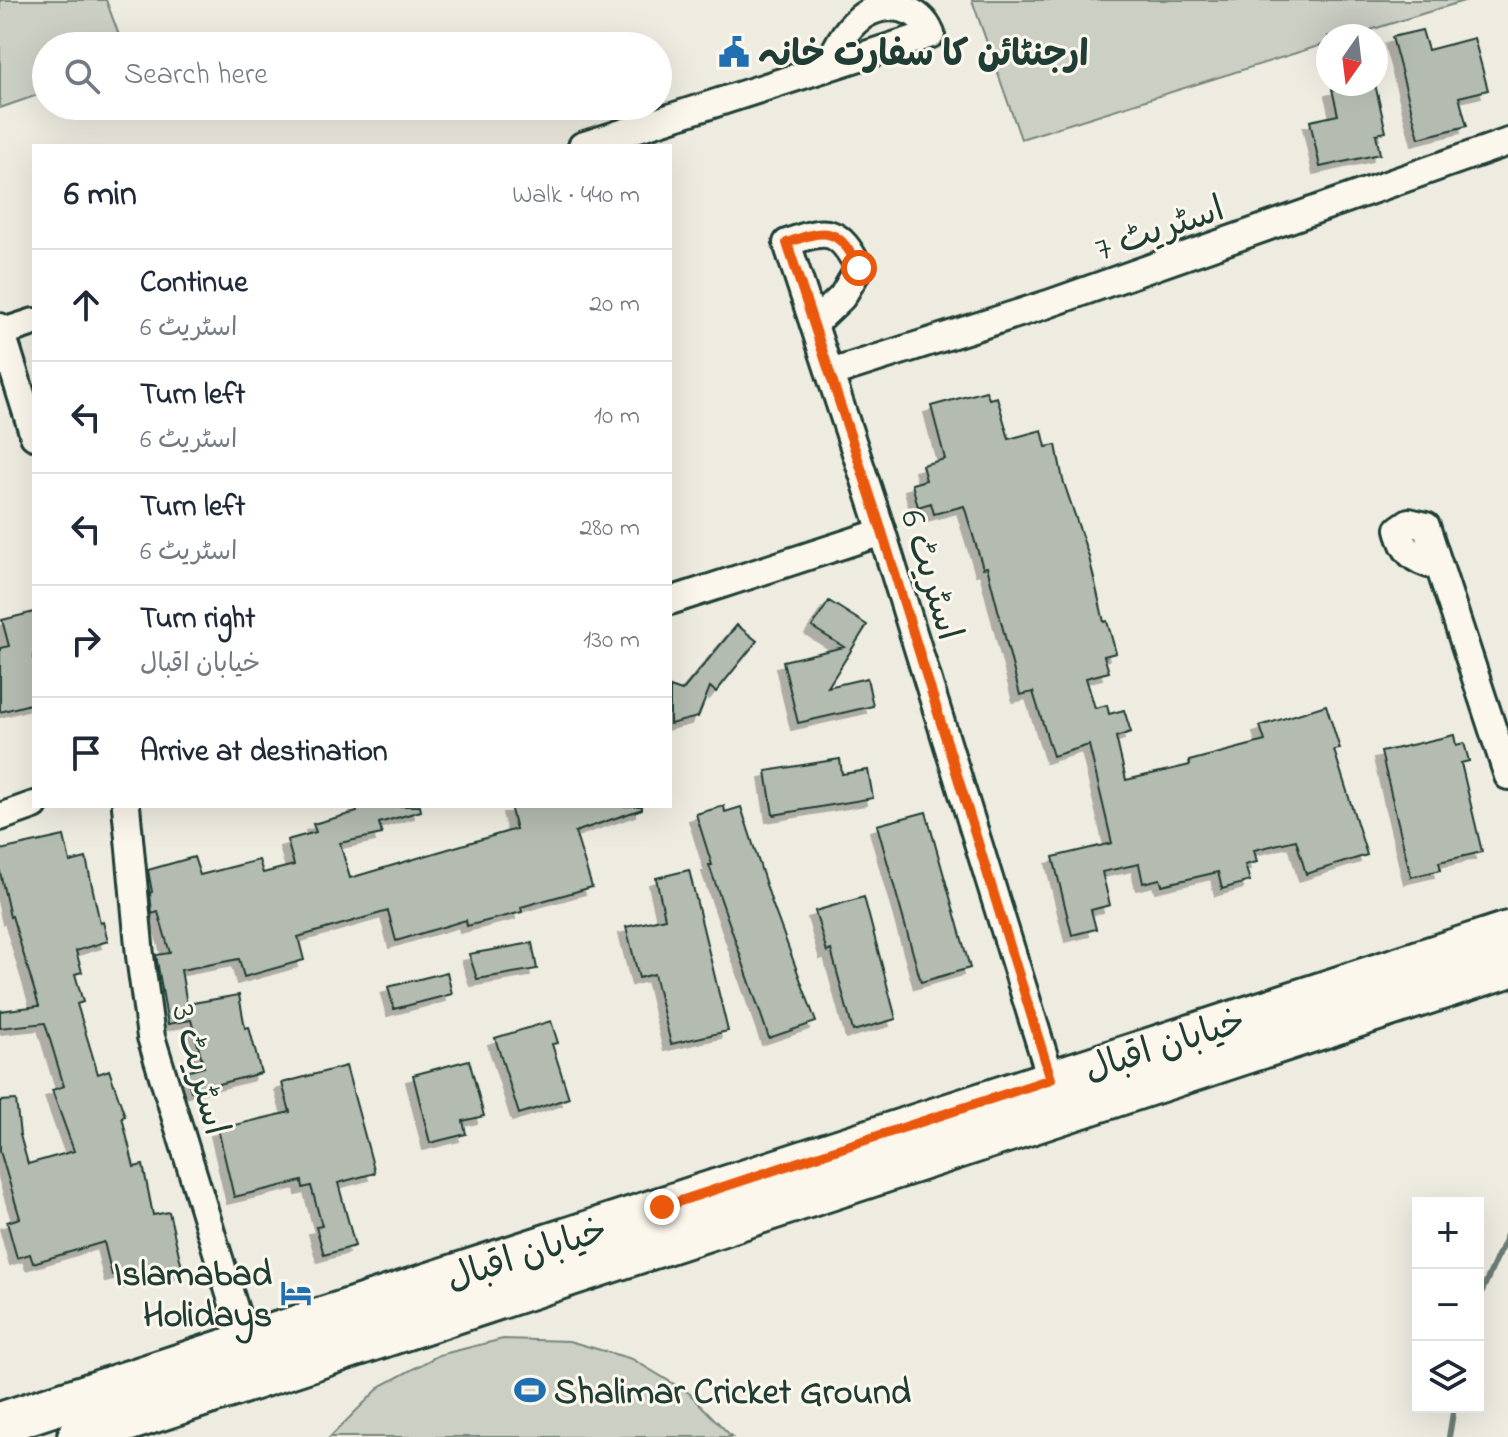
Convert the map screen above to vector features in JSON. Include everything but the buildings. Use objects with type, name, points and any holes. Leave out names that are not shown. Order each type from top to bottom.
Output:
[{"type":"main road","name":"خیابان اقبال","points":[[78,1437],[668,1225],[1051,1079],[1508,932]]},
{"type":"main road","name":"خیابان اقبال","points":[[0,1423],[245,1343],[668,1225],[1508,967]]},
{"type":"street","points":[[672,117],[828,67]]},
{"type":"street","points":[[588,144],[663,120]]},
{"type":"street","name":"اسٹریٹ 7","points":[[831,373],[1048,304],[1508,142]]},
{"type":"street","name":"اسٹریٹ 6","points":[[819,319],[842,297],[859,268],[847,245],[830,233],[806,235],[787,243],[882,532],[1051,1079]]},
{"type":"street","points":[[32,323],[1,331],[32,430]]},
{"type":"street","points":[[1436,566],[1417,561],[1403,546],[1399,529],[1409,522],[1426,526],[1508,776]]},
{"type":"street","points":[[672,600],[882,532]]},
{"type":"street","points":[[0,817],[32,806]]},
{"type":"street","name":"اسٹریٹ 3","points":[[126,808],[138,941],[151,1037],[245,1343]]},
{"type":"shaded area","points":[[0,0],[106,0],[118,32],[32,32],[32,97],[0,108]]},
{"type":"shaded area","points":[[972,0],[1467,0],[1388,25],[1316,24],[1316,47],[1021,139]]},
{"type":"shaded area","name":"Shalimar Cricket Ground","points":[[503,1339],[569,1341],[632,1359],[689,1393],[732,1437],[330,1437],[381,1386],[439,1355]]},
{"type":"waterway","points":[[1484,1287],[1508,1233]]},
{"type":"waterway","points":[[1449,1437],[1453,1413]]},
{"type":"place","name":"ارجنٹائن کا سفارت خانہ","points":[[734,52]]},
{"type":"place","name":"Islamabad Holidays","points":[[296,1293]]},
{"type":"place","name":"Shalimar Cricket Ground","points":[[530,1390]]},
{"type":"route","points":[[662,1207],[1051,1079],[882,532],[787,243],[806,235],[830,233],[847,245],[859,268]]}]
